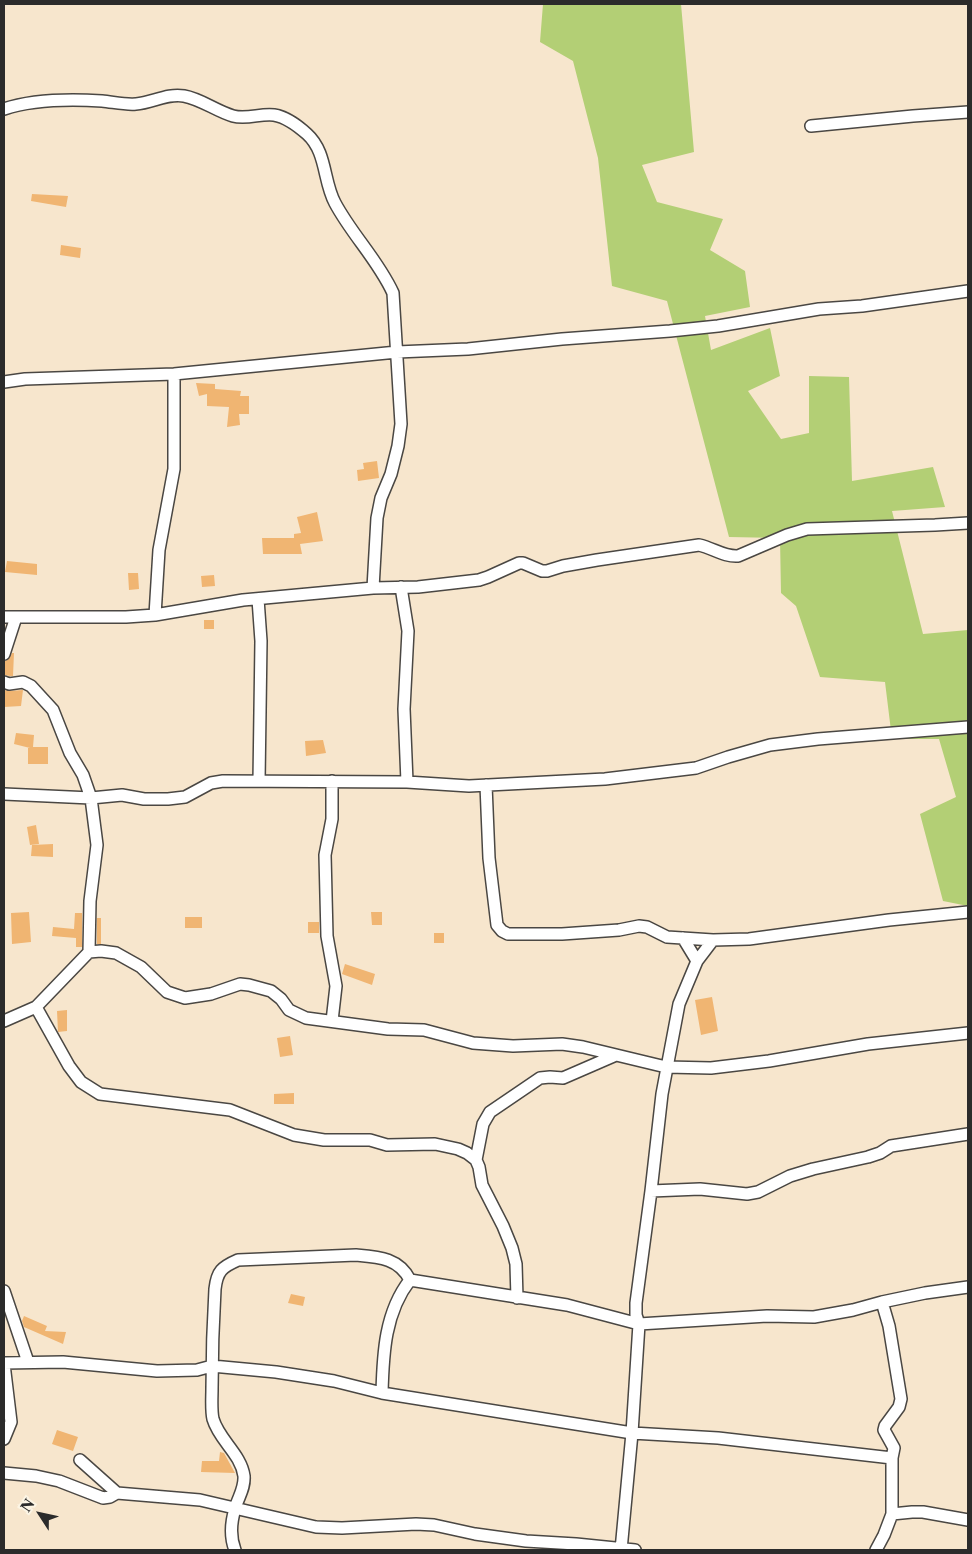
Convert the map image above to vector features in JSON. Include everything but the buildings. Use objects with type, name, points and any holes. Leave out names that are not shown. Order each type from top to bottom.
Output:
[{"type":"street","points":[[4,109],[17,105],[69,101],[135,104],[176,95],[186,96],[232,116],[245,118],[274,115],[286,119],[308,135],[319,150],[335,203],[385,275],[393,292],[401,424],[391,474],[381,498],[377,518],[373,588]]},
{"type":"street","points":[[811,126],[968,112]]},
{"type":"street","points":[[4,382],[25,379],[174,374],[397,352],[670,331],[968,291]]},
{"type":"street","points":[[155,615],[159,550],[174,469],[174,374]]},
{"type":"street","points":[[4,617],[126,618],[258,599],[478,580],[488,578],[519,563],[547,571],[597,560],[699,545],[709,547],[731,557],[738,556],[787,535],[808,529],[935,526],[968,523]]},
{"type":"street","points":[[401,587],[408,631],[404,709],[407,782]]},
{"type":"street","points":[[258,599],[261,641],[260,781]]},
{"type":"street","points":[[4,654],[16,618]]},
{"type":"street","points":[[4,682],[9,684],[23,682],[31,686],[53,710],[91,798],[97,845],[90,900],[89,952]]},
{"type":"street","points":[[4,794],[91,798],[122,795],[144,799],[168,799],[184,797],[211,784],[223,781],[407,782],[486,785],[605,779],[696,768],[728,756],[770,745],[818,739],[968,727]]},
{"type":"street","points":[[332,782],[332,819],[326,855],[325,918],[336,986],[332,1021]]},
{"type":"street","points":[[486,785],[491,877],[497,925],[508,934],[562,934],[620,930],[639,926],[647,927],[667,937],[713,940],[749,938],[968,912]]},
{"type":"street","points":[[683,938],[696,961]]},
{"type":"street","points":[[622,1549],[639,1324],[636,1315],[636,1303],[666,1067],[679,1004],[696,961],[713,940]]},
{"type":"street","points":[[4,1021],[36,1007],[89,952],[101,951],[116,953],[141,967],[167,992],[185,998],[211,994],[240,984],[249,985],[271,991],[281,999],[289,1010],[306,1018],[388,1029],[424,1030],[473,1043],[513,1046],[562,1044],[583,1046],[666,1067],[711,1068],[769,1061],[868,1044],[968,1032]]},
{"type":"street","points":[[36,1007],[68,1066],[81,1082],[100,1094],[230,1110],[294,1135],[324,1140],[370,1140],[387,1146],[435,1144],[468,1153],[476,1160],[482,1185],[512,1248],[516,1264],[517,1298]]},
{"type":"street","points":[[476,1160],[483,1124],[490,1112],[540,1078],[563,1078],[616,1055]]},
{"type":"street","points":[[651,1191],[700,1189],[747,1194],[758,1192],[790,1176],[812,1169],[868,1157],[880,1153],[891,1146],[968,1134]]},
{"type":"street","points":[[235,1550],[231,1530],[235,1509],[243,1489],[244,1478],[236,1456],[218,1431],[213,1417],[212,1366],[216,1277],[224,1266],[238,1260],[368,1256],[399,1264],[410,1280]]},
{"type":"street","points":[[410,1280],[567,1305],[639,1324],[767,1316],[814,1317],[853,1310],[882,1302],[968,1287]]},
{"type":"street","points":[[382,1393],[384,1350],[394,1305],[410,1280]]},
{"type":"street","points":[[4,1291],[28,1362]]},
{"type":"street","points":[[876,1550],[892,1514],[892,1458],[894,1448],[884,1430],[899,1407],[901,1399],[889,1326],[882,1302]]},
{"type":"street","points":[[4,1439],[11,1422],[4,1364],[63,1362],[156,1371],[197,1370],[212,1366],[286,1374],[334,1381],[382,1393],[632,1433],[718,1438],[892,1458]]},
{"type":"street","points":[[80,1460],[117,1493]]},
{"type":"street","points":[[4,1473],[36,1476],[59,1481],[103,1498],[117,1493],[200,1500],[316,1527],[360,1528],[425,1525],[518,1540],[635,1550]]},
{"type":"street","points":[[892,1514],[923,1512],[968,1520]]},
{"type":"green space","points":[[543,4],[681,4],[694,152],[642,165],[657,202],[723,219],[710,250],[745,271],[750,307],[705,316],[711,350],[770,328],[780,376],[748,391],[781,439],[809,433],[809,376],[849,377],[852,481],[933,467],[945,507],[892,511],[923,634],[968,630],[968,906],[943,901],[920,814],[956,797],[939,739],[892,739],[885,682],[820,677],[796,606],[781,593],[780,538],[729,537],[667,301],[612,286],[598,158],[573,61],[540,42]]}]
